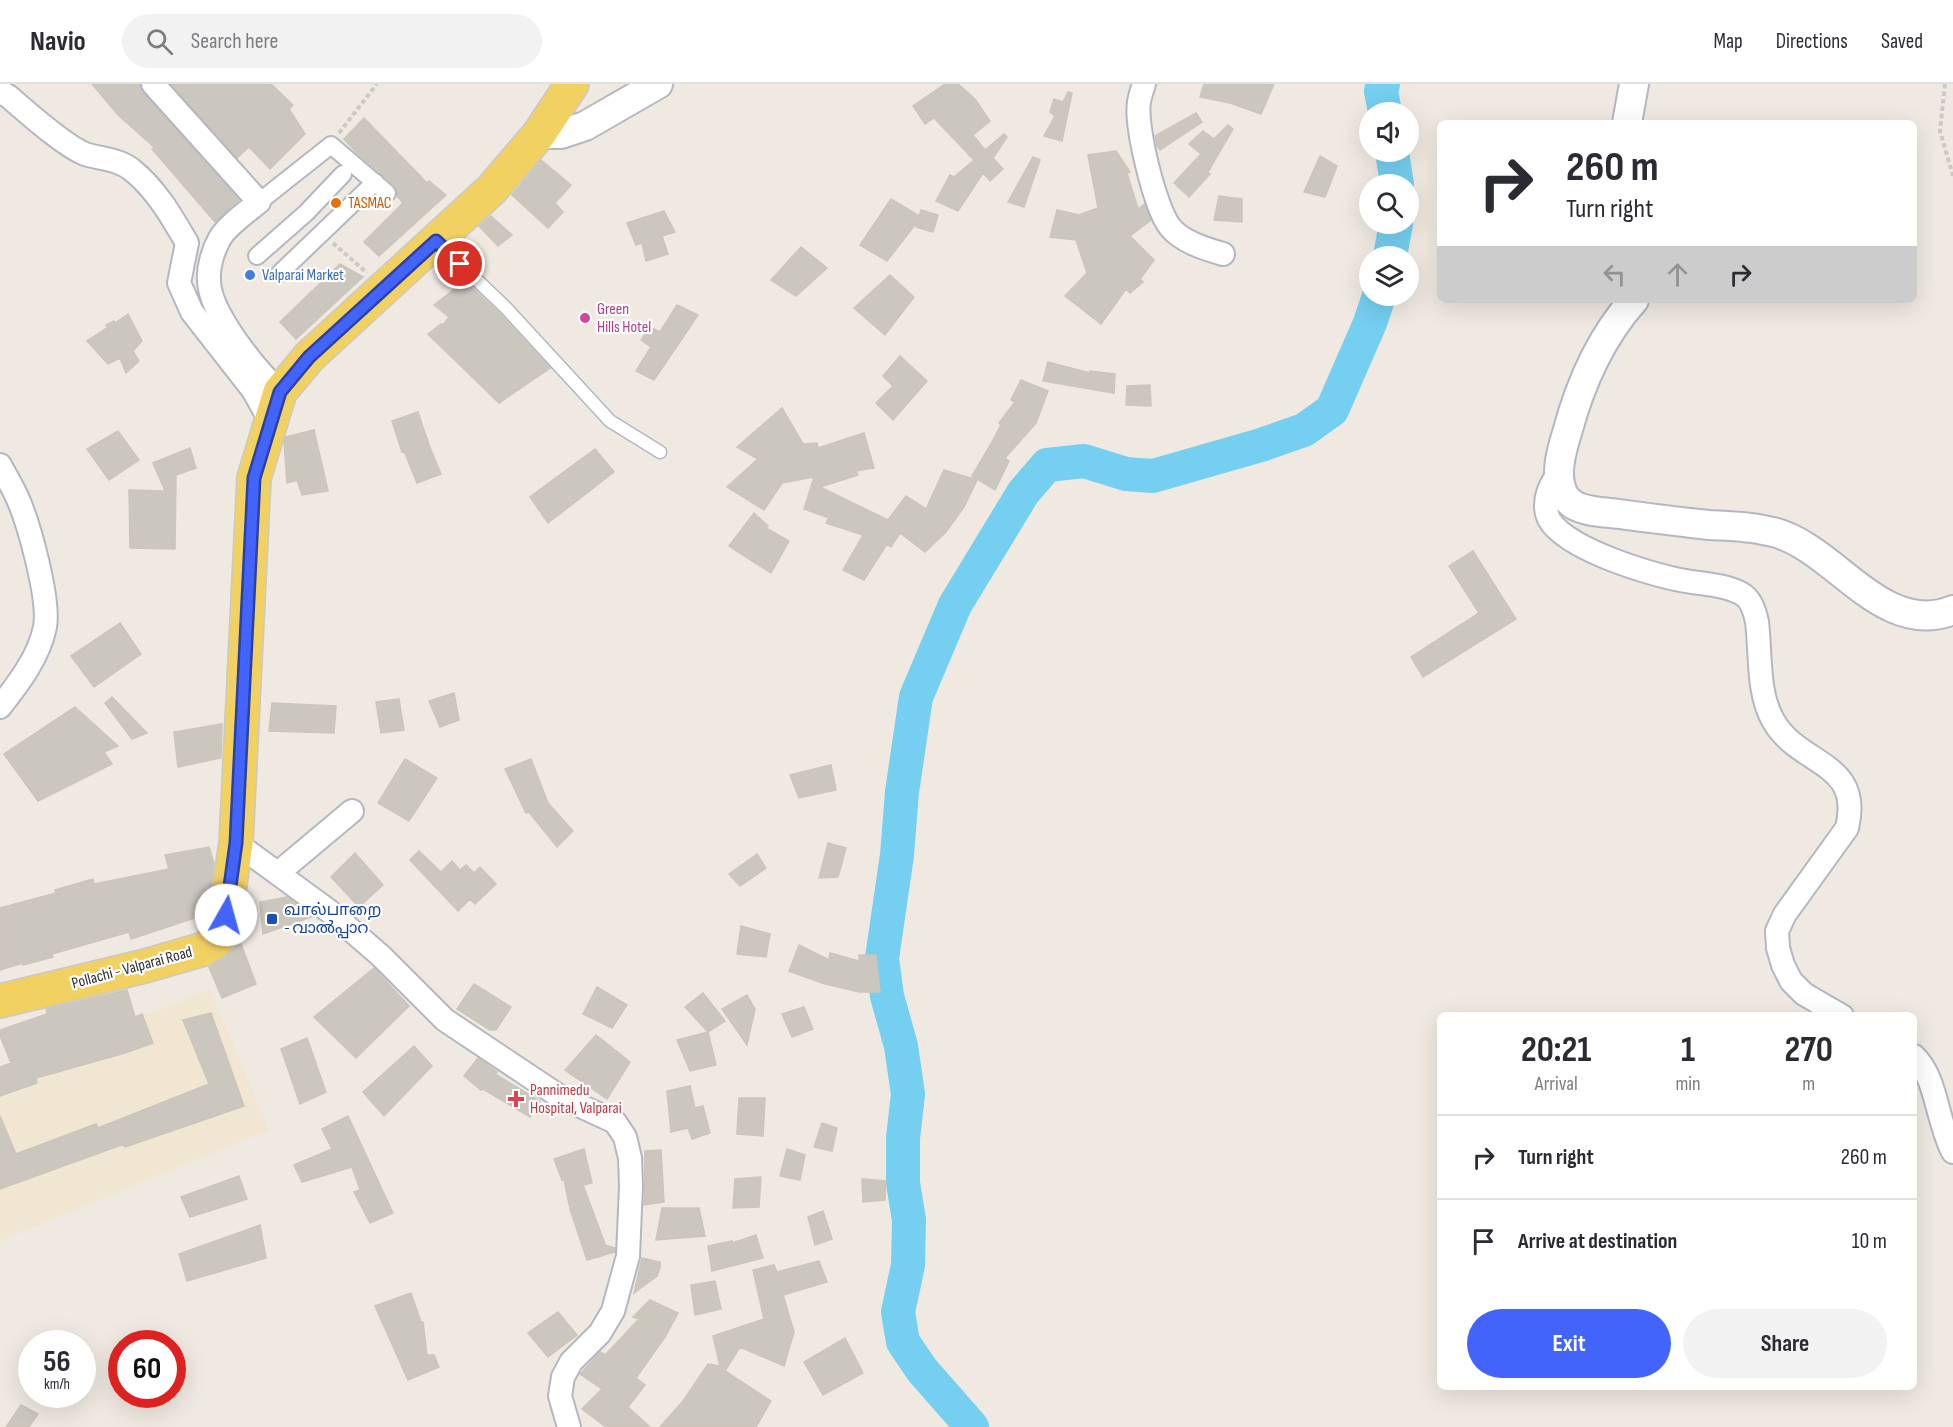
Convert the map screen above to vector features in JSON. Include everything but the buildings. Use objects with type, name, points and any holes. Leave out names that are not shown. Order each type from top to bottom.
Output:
[{"type":"main road","name":"Pollachi - Valparai Road","points":[[0,1001],[146,966],[204,949],[224,932],[236,843],[254,478],[280,392],[309,357],[492,189],[539,134],[572,84]]},
{"type":"street","points":[[153,84],[259,202]]},
{"type":"street","points":[[539,134],[561,134],[585,126],[658,84]]},
{"type":"street","points":[[1144,84],[1138,103],[1142,140],[1164,217],[1171,229],[1186,240],[1207,250],[1223,254]]},
{"type":"street","points":[[1628,120],[1634,84]]},
{"type":"street","points":[[0,92],[84,153],[111,160],[131,169],[154,192],[187,243],[179,283],[192,312],[253,390],[272,424]]},
{"type":"street","points":[[280,273],[375,183],[331,145],[259,202],[220,238],[211,262],[208,282],[216,306],[227,327],[266,379],[280,392]]},
{"type":"street","points":[[257,256],[306,213],[343,174]]},
{"type":"street","points":[[1632,303],[1604,339],[1589,367],[1561,452],[1561,486],[1565,497],[1575,506],[1600,512],[1768,531],[1806,547],[1878,600],[1898,611],[1919,616],[1944,614],[1953,610]]},
{"type":"street","points":[[0,465],[18,499],[37,560],[45,598],[45,627],[35,655],[0,707]]},
{"type":"street","points":[[1560,471],[1549,488],[1545,502],[1547,516],[1554,526],[1571,541],[1650,573],[1727,587],[1745,595],[1754,609],[1757,622],[1766,705],[1774,722],[1786,739],[1842,780],[1849,796],[1850,813],[1847,828],[1785,914],[1777,932],[1778,948],[1791,981],[1804,994],[1835,1012]]},
{"type":"street","points":[[278,873],[352,811]]},
{"type":"street","points":[[236,843],[329,911],[381,956],[445,1020],[559,1096],[615,1122],[625,1137],[630,1158],[631,1186],[628,1256],[613,1311],[600,1333],[571,1362],[563,1377],[560,1395],[569,1427]]},
{"type":"street","points":[[1917,1058],[1929,1077],[1938,1115],[1953,1152]]},
{"type":"lane","points":[[436,241],[506,308],[610,420],[660,452]]},
{"type":"path","points":[[331,145],[377,84]]},
{"type":"path","points":[[1945,84],[1940,131],[1953,176]]},
{"type":"shaded area","points":[[210,989],[269,1130],[0,1241],[0,1074]]},
{"type":"waterway","points":[[1383,84],[1381,91],[1383,102]]},
{"type":"waterway","points":[[1394,162],[1395,174]]},
{"type":"waterway","points":[[1392,246],[1394,234]]},
{"type":"waterway","points":[[972,1427],[922,1370],[903,1342],[898,1312],[908,1265],[909,1220],[903,1183],[903,1138],[908,1094],[901,1046],[887,996],[882,958],[916,697],[955,605],[1023,493],[1047,465],[1084,461],[1126,474],[1153,476],[1261,445],[1304,430],[1332,410],[1376,306]]},
{"type":"place","name":"TASMAC","points":[[336,203]]},
{"type":"place","name":"Valparai Market","points":[[250,275]]},
{"type":"place","name":"Green Hills Hotel","points":[[585,318]]},
{"type":"place","name":"வால்பாறை - വാൽപ്പാറ","points":[[272,919]]},
{"type":"place","name":"Pannimedu Hospital, Valparai","points":[[516,1099]]},
{"type":"route","points":[[226,915],[236,843],[254,478],[280,392],[309,357],[436,241],[460,264]]}]
